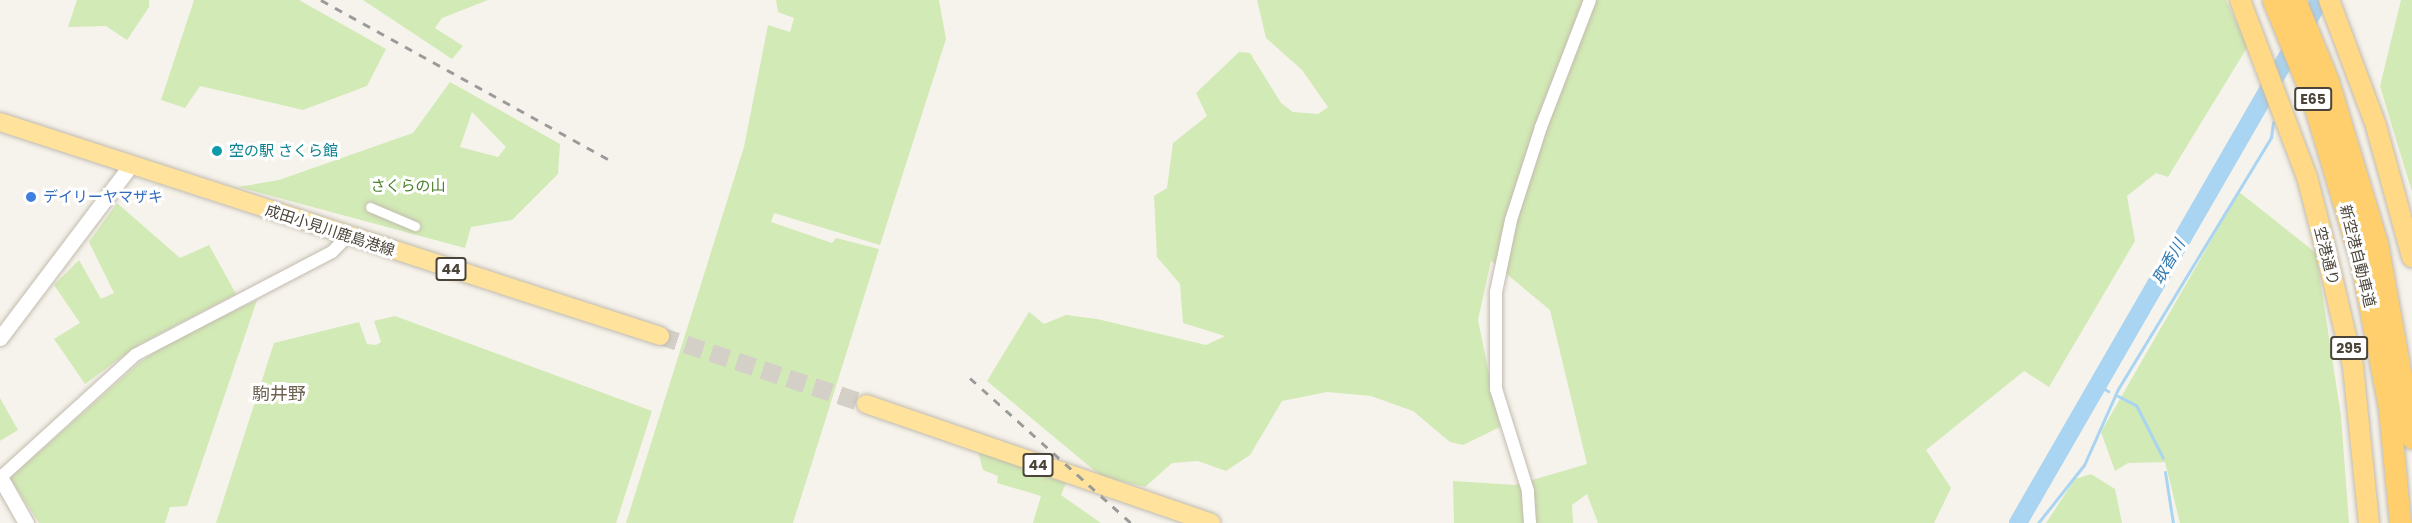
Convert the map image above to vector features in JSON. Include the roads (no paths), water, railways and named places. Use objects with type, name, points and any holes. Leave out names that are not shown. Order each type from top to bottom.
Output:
[{"type":"highway","name":"新空港自動車道","points":[[2273,0],[2345,200],[2378,340],[2400,523]]},
{"type":"highway","name":"新空港自動車道","points":[[2295,0],[2357,170],[2395,324],[2412,438]]},
{"type":"highway","points":[[2329,0],[2348,43],[2412,256]]},
{"type":"highway","name":"空港通り","points":[[2242,5],[2307,177],[2353,366],[2369,523]]},
{"type":"main road","name":"成田小見川鹿島港線","points":[[0,122],[660,336]]},
{"type":"main road","name":"44","points":[[866,404],[1210,523]]},
{"type":"street","points":[[1530,523],[1528,491],[1496,388],[1496,292],[1524,178],[1590,0]]},
{"type":"street","points":[[0,338],[130,166]]},
{"type":"street","points":[[370,207],[415,226]]},
{"type":"street","points":[[26,523],[0,478],[135,354],[332,252],[348,236]]},
{"type":"waterway","name":"取香川","points":[[2018,523],[2320,0]]},
{"type":"waterway","points":[[2038,523],[2084,465],[2118,389],[2271,137],[2273,122]]},
{"type":"waterway","points":[[2098,385],[2108,391]]},
{"type":"waterway","points":[[2118,396],[2136,405],[2163,458]]},
{"type":"waterway","points":[[2165,472],[2173,523]]},
{"type":"tunnel","points":[[660,336],[866,404]]},
{"type":"railway","points":[[321,0],[608,159]]},
{"type":"railway","points":[[970,378],[1131,523]]},
{"type":"place","name":"空の駅 さくら館","points":[[217,151]]},
{"type":"place","name":"デイリーヤマザキ","points":[[31,197]]},
{"type":"district","name":"駒井野","points":[[279,394]]},
{"type":"park label","name":"さくらの山","points":[[408,186]]}]
